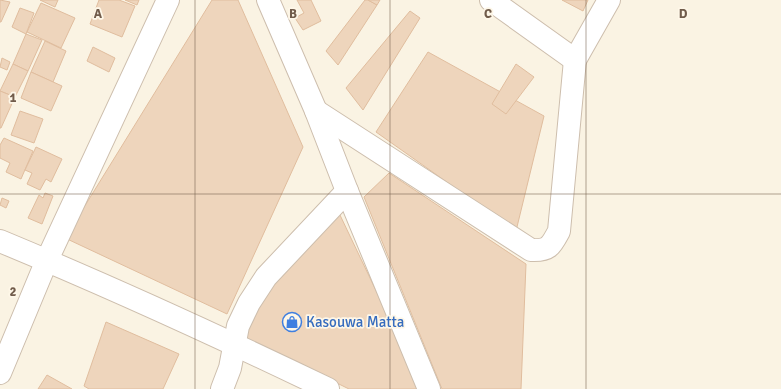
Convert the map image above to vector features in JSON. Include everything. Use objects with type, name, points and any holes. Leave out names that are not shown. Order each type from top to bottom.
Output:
[{"type":"street","points":[[0,373],[47,260],[168,0]]},
{"type":"street","points":[[268,0],[316,111],[347,191],[430,389]]},
{"type":"street","points":[[491,0],[575,60]]},
{"type":"street","points":[[316,111],[531,250],[543,250],[552,245],[559,231],[575,60],[609,0]]},
{"type":"street","points":[[222,389],[230,368],[238,326],[249,302],[266,277],[347,191]]},
{"type":"street","points":[[0,241],[47,260],[328,389]]},
{"type":"building","points":[[0,0],[10,2],[1,22],[0,22]]},
{"type":"building","points":[[40,0],[58,0],[55,7]]},
{"type":"building","points":[[99,0],[119,0],[135,6],[122,37],[90,24]]},
{"type":"building","points":[[125,0],[139,0],[137,5]]},
{"type":"building","points":[[212,0],[238,0],[303,147],[227,314],[65,238]]},
{"type":"building","points":[[297,0],[311,0],[321,21],[303,30],[295,18],[304,13]]},
{"type":"building","points":[[365,0],[377,5],[338,65],[326,51]]},
{"type":"building","points":[[368,0],[380,0],[377,5]]},
{"type":"building","points":[[562,0],[588,0],[583,11]]},
{"type":"building","points":[[41,3],[75,18],[61,48],[27,32]]},
{"type":"building","points":[[20,8],[34,13],[26,34],[12,27]]},
{"type":"building","points":[[410,11],[420,18],[363,110],[346,88]]},
{"type":"building","points":[[26,34],[42,40],[28,71],[13,64]]},
{"type":"building","points":[[45,41],[66,51],[53,82],[31,72]]},
{"type":"building","points":[[93,47],[115,58],[109,72],[87,61]]},
{"type":"building","points":[[428,52],[544,116],[516,231],[376,132]]},
{"type":"building","points":[[2,58],[10,62],[7,70],[0,67]]},
{"type":"building","points":[[13,64],[28,71],[15,97],[0,91]]},
{"type":"building","points":[[516,64],[534,77],[506,114],[492,104]]},
{"type":"building","points":[[31,72],[62,86],[51,111],[21,98]]},
{"type":"building","points":[[0,91],[15,97],[1,128],[0,128]]},
{"type":"building","points":[[20,111],[43,119],[34,143],[11,135]]},
{"type":"building","points":[[4,138],[33,151],[21,179],[6,172],[10,163],[0,158],[0,145]]},
{"type":"building","points":[[36,147],[62,159],[51,182],[46,179],[40,190],[27,184],[32,173],[25,170]]},
{"type":"building","points":[[389,173],[526,264],[521,389],[442,389],[364,197]]},
{"type":"building","points":[[45,193],[53,196],[42,224],[28,218],[39,195],[43,198]]},
{"type":"building","points":[[2,198],[9,201],[6,208],[0,205]]},
{"type":"building","points":[[339,213],[423,389],[349,389],[238,334],[257,296]]},
{"type":"building","points":[[106,322],[179,354],[163,389],[89,389],[84,386]]},
{"type":"building","points":[[47,375],[72,389],[38,389]]},
{"type":"place","name":"Kasouwa Matta","points":[[292,322]]}]
